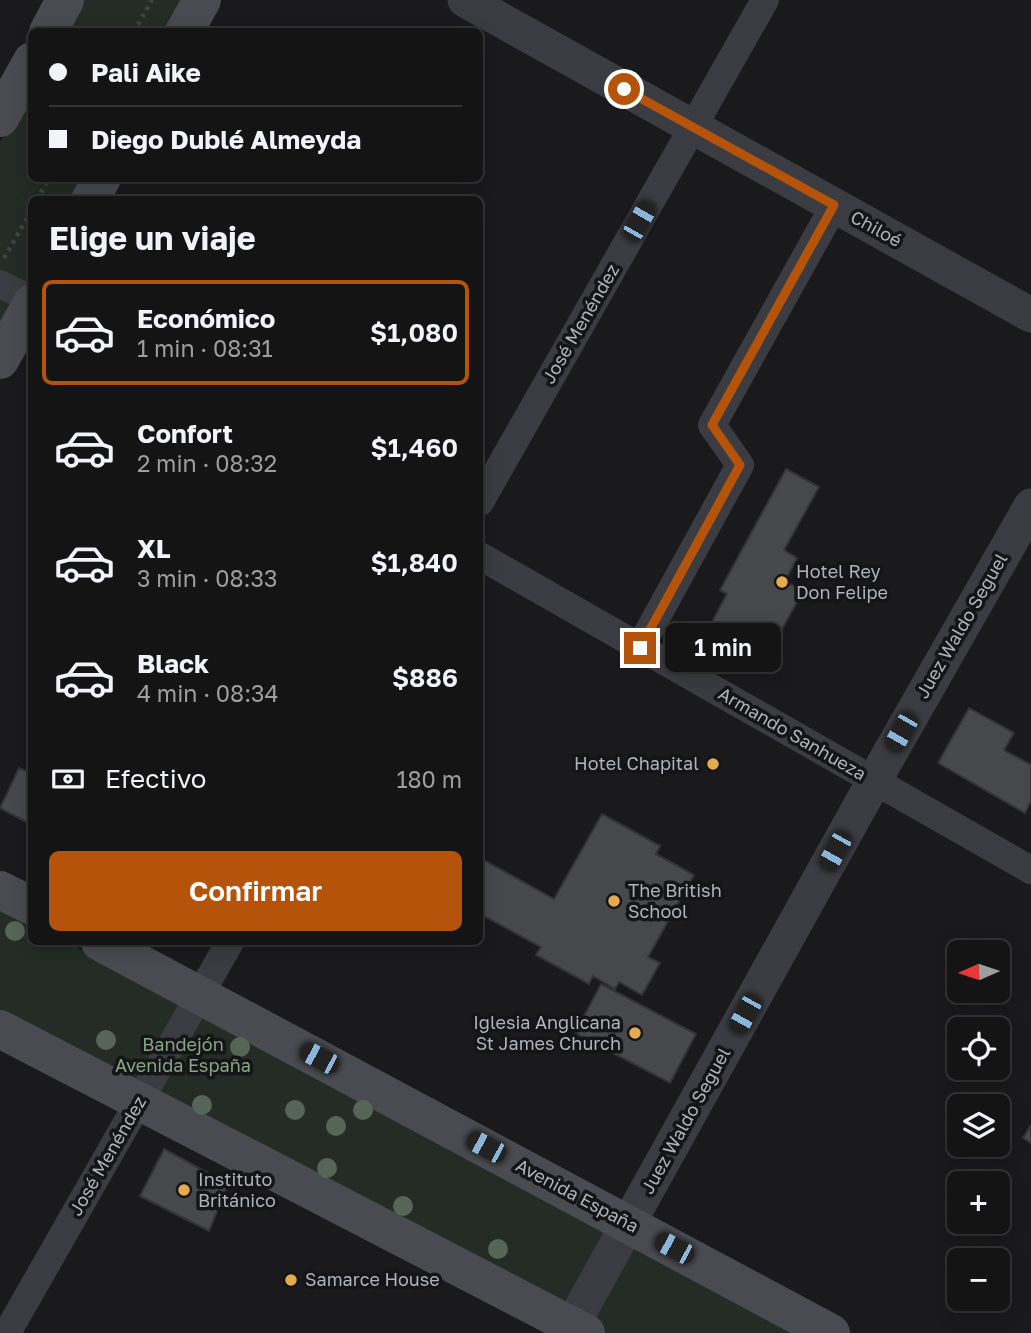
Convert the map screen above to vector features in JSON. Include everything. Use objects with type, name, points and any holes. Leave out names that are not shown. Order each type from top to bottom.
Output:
[{"type":"main road","points":[[50,28],[65,0]]},
{"type":"main road","points":[[186,28],[202,0]]},
{"type":"main road","points":[[0,118],[28,68]]},
{"type":"main road","points":[[0,360],[28,309]]},
{"type":"main road","points":[[0,890],[28,904]]},
{"type":"main road","name":"Avenida España","points":[[106,945],[831,1333]]},
{"type":"main road","points":[[0,1029],[575,1330]]},
{"type":"street","name":"Chiloé","points":[[465,0],[1031,315]]},
{"type":"street","name":"José Menéndez","points":[[483,497],[765,0]]},
{"type":"street","points":[[640,648],[740,465],[712,425],[834,205]]},
{"type":"street","points":[[0,284],[28,300]]},
{"type":"street","name":"Juez Waldo Seguel","points":[[575,1330],[629,1224],[874,781],[1031,506]]},
{"type":"street","name":"Armando Sanhueza","points":[[483,558],[1031,870]]},
{"type":"street","name":"José Menéndez","points":[[7,1333],[228,945]]},
{"type":"path","points":[[136,28],[152,0]]},
{"type":"path","points":[[0,265],[28,217]]},
{"type":"green space","points":[[80,0],[206,0],[190,28],[64,28]]},
{"type":"green space","points":[[28,91],[28,182],[102,182],[94,196],[28,196],[28,310],[0,360],[0,142]]},
{"type":"green space","name":"Bandejón Avenida España","points":[[0,907],[28,921],[28,945],[73,945],[802,1333],[603,1333],[0,1014]]},
{"type":"building","points":[[786,469],[819,487],[784,550],[797,558],[785,581],[803,591],[764,662],[707,631],[727,594],[720,590]]},
{"type":"building","points":[[969,708],[1014,733],[1004,750],[1031,765],[1031,801],[1025,813],[938,763]]},
{"type":"building","points":[[19,768],[28,772],[28,823],[0,808]]},
{"type":"building","points":[[602,814],[660,846],[656,854],[694,875],[648,957],[660,963],[642,995],[619,982],[615,989],[593,976],[589,984],[536,955],[541,947],[483,916],[483,860],[554,899]]},
{"type":"building","name":"Iglesia Anglicana St James Church","points":[[601,984],[696,1034],[670,1083],[575,1033]]},
{"type":"building","points":[[1031,1125],[1031,1143],[1023,1138]]},
{"type":"building","name":"Instituto Británico","points":[[164,1149],[228,1184],[209,1231],[140,1196]]},
{"type":"place","name":"Hotel Rey Don Felipe","points":[[782,582]]},
{"type":"place","name":"Hotel Chapital","points":[[713,764]]},
{"type":"place","name":"The British School","points":[[614,901]]},
{"type":"place","name":"Iglesia Anglicana St James Church","points":[[635,1033]]},
{"type":"place","name":"Instituto Británico","points":[[184,1190]]},
{"type":"place","name":"Samarce House","points":[[291,1280]]},
{"type":"route","points":[[624,89],[834,205],[712,425],[740,465],[640,648]]}]
